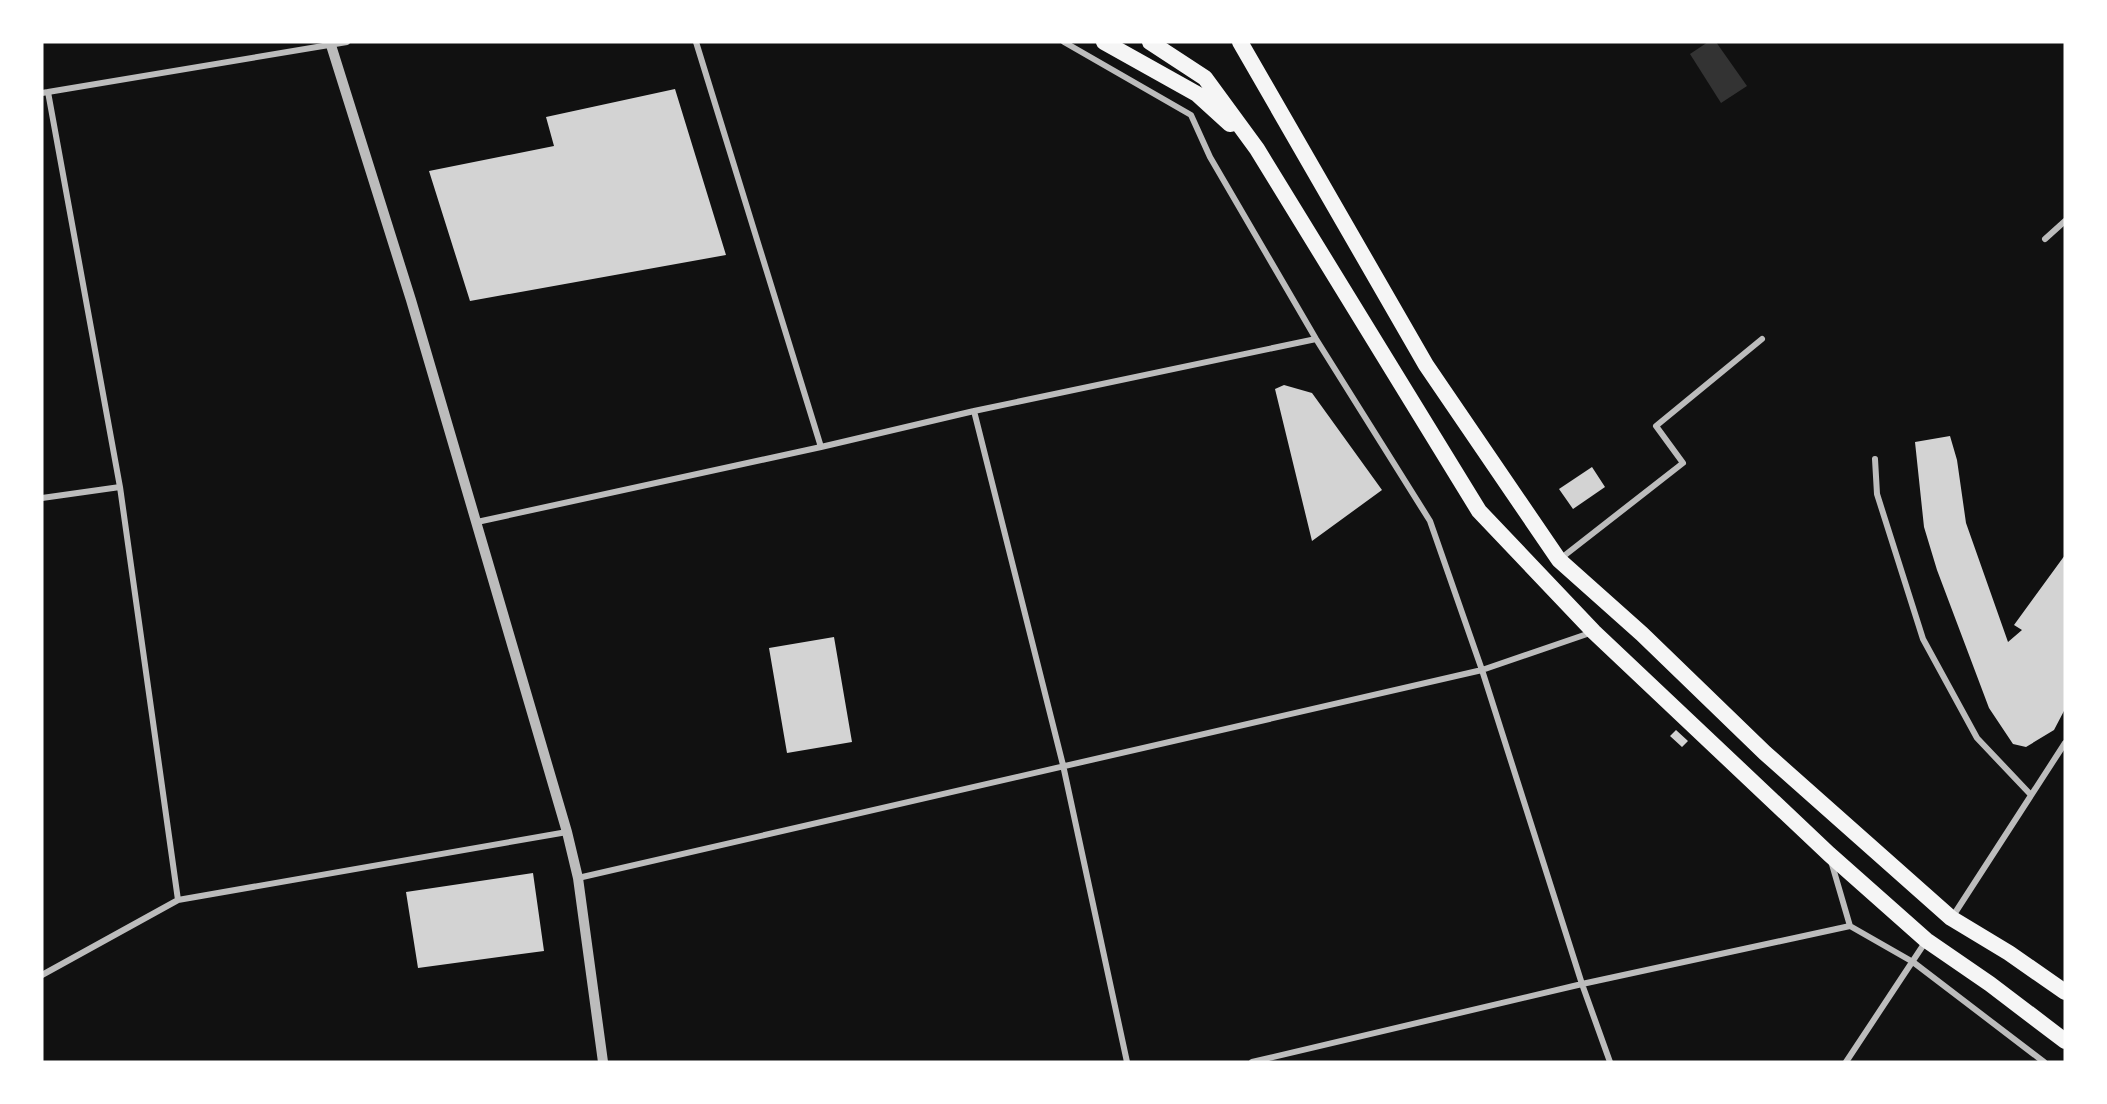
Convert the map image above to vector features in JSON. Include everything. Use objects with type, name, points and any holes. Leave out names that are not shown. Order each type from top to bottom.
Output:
[{"type":"highway","points":[[1104,42],[1197,94],[1257,149]]},
{"type":"highway","points":[[1150,42],[1205,78],[1257,149],[1479,511],[1594,632],[1829,854],[1926,940],[1990,984],[2065,1041]]},
{"type":"highway","points":[[1240,42],[1426,365],[1559,560],[1642,634],[1765,753],[1951,918],[2009,953],[2065,992]]},
{"type":"street","points":[[178,900],[120,487],[45,93],[347,42]]},
{"type":"street","points":[[696,42],[821,447]]},
{"type":"street","points":[[1064,42],[1191,115],[1210,157],[1316,339],[1430,521],[1482,670],[1582,984],[1610,1062]]},
{"type":"street","points":[[330,44],[411,300],[567,832],[578,878],[603,1062]]},
{"type":"street","points":[[2045,239],[2065,221]]},
{"type":"street","points":[[477,522],[974,411],[1316,339]]},
{"type":"street","points":[[1559,560],[1683,463],[1656,426],[1762,339]]},
{"type":"street","points":[[974,411],[1063,765],[1127,1062]]},
{"type":"street","points":[[1875,459],[1877,494],[1923,639],[1977,738],[2031,795]]},
{"type":"street","points":[[42,498],[120,487]]},
{"type":"street","points":[[578,878],[1482,670],[1594,632]]},
{"type":"street","points":[[1951,918],[2065,742]]},
{"type":"street","points":[[42,975],[178,900],[567,832]]},
{"type":"street","points":[[1829,854],[1850,926]]},
{"type":"street","points":[[1252,1062],[1582,984],[1850,926],[1913,962],[2044,1062]]},
{"type":"street","points":[[1846,1062],[1926,940]]},
{"type":"shaded area","points":[[1708,42],[1716,42],[1747,86],[1721,103],[1690,54]]},
{"type":"building","points":[[675,89],[726,255],[470,301],[429,171],[554,146],[546,117]]},
{"type":"building","points":[[1284,385],[1312,393],[1382,490],[1312,541],[1275,389]]},
{"type":"building","points":[[1950,436],[1957,460],[1966,523],[2008,642],[2022,630],[2014,625],[2065,555],[2065,709],[2054,730],[2026,747],[2013,744],[1989,708],[1937,570],[1924,527],[1915,442]]},
{"type":"building","points":[[1592,467],[1605,487],[1573,509],[1559,489]]},
{"type":"building","points":[[834,637],[852,742],[787,753],[769,648]]},
{"type":"building","points":[[1676,730],[1688,741],[1682,747],[1670,736]]},
{"type":"building","points":[[533,873],[544,951],[418,968],[406,892]]}]
